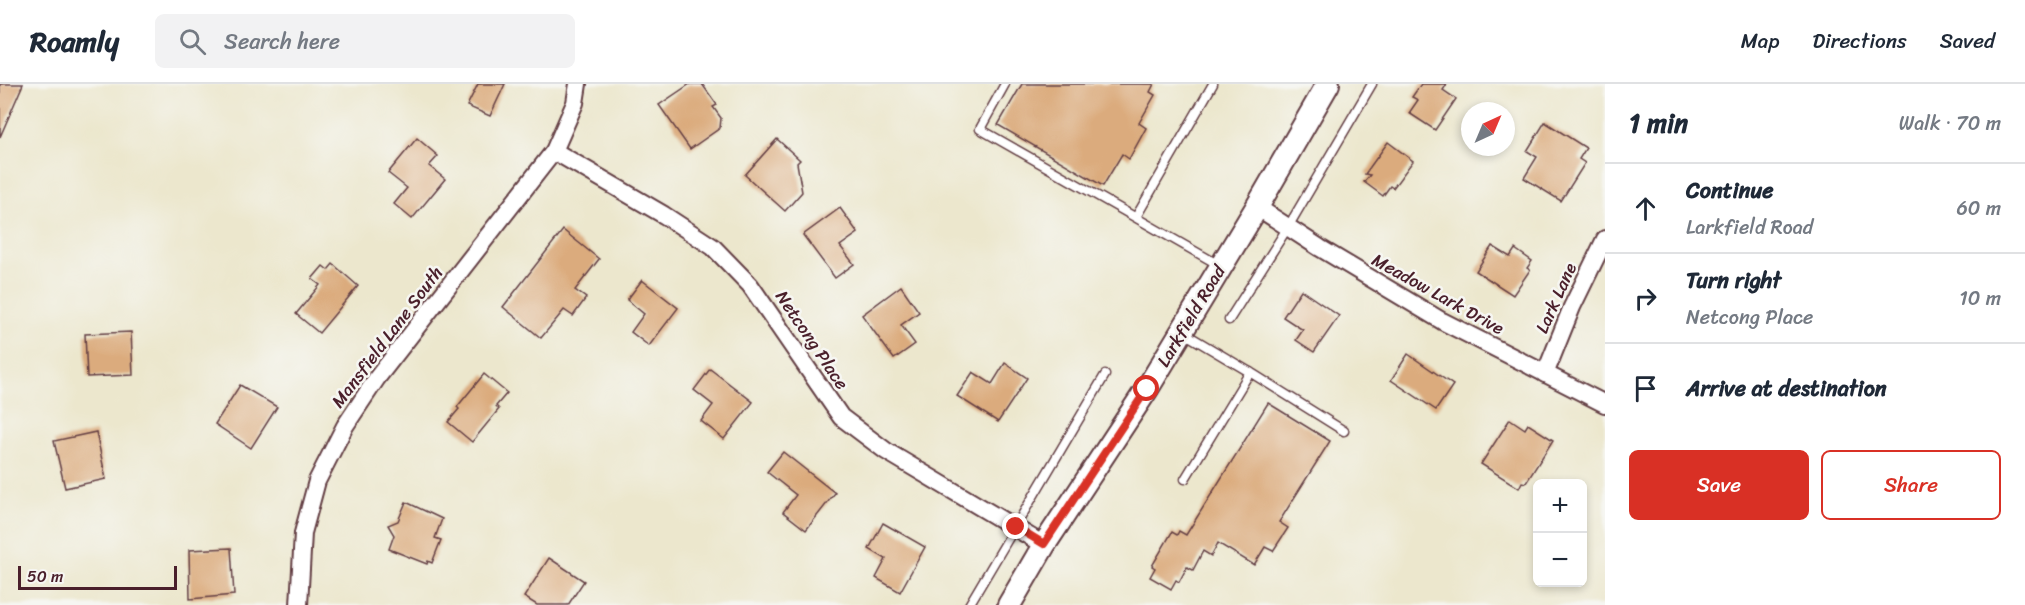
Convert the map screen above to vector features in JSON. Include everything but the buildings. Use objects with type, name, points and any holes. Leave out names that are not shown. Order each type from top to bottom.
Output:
[{"type":"main road","name":"Larkfield Road","points":[[1009,605],[1044,544],[1147,389],[1328,84]]},
{"type":"street","name":"Mansfield Lane South","points":[[299,605],[303,533],[317,481],[345,426],[377,378],[554,151],[575,103],[579,84]]},
{"type":"street","name":"Netcong Place","points":[[554,151],[664,215],[713,247],[750,285],[841,417],[885,451],[1044,544]]},
{"type":"street","name":"Meadow Lark Drive","points":[[1257,207],[1442,321],[1605,404]]},
{"type":"street","name":"Lark Lane","points":[[1545,374],[1572,307],[1605,239]]},
{"type":"lane","points":[[1005,84],[980,129],[1221,266]]},
{"type":"lane","points":[[1136,217],[1213,84]]},
{"type":"lane","points":[[1229,320],[1288,227],[1372,84]]},
{"type":"lane","points":[[1181,331],[1344,431]]},
{"type":"lane","points":[[1185,479],[1250,372]]},
{"type":"lane","points":[[969,605],[1106,375]]},
{"type":"route","points":[[1016,527],[1044,544],[1147,389]]}]
